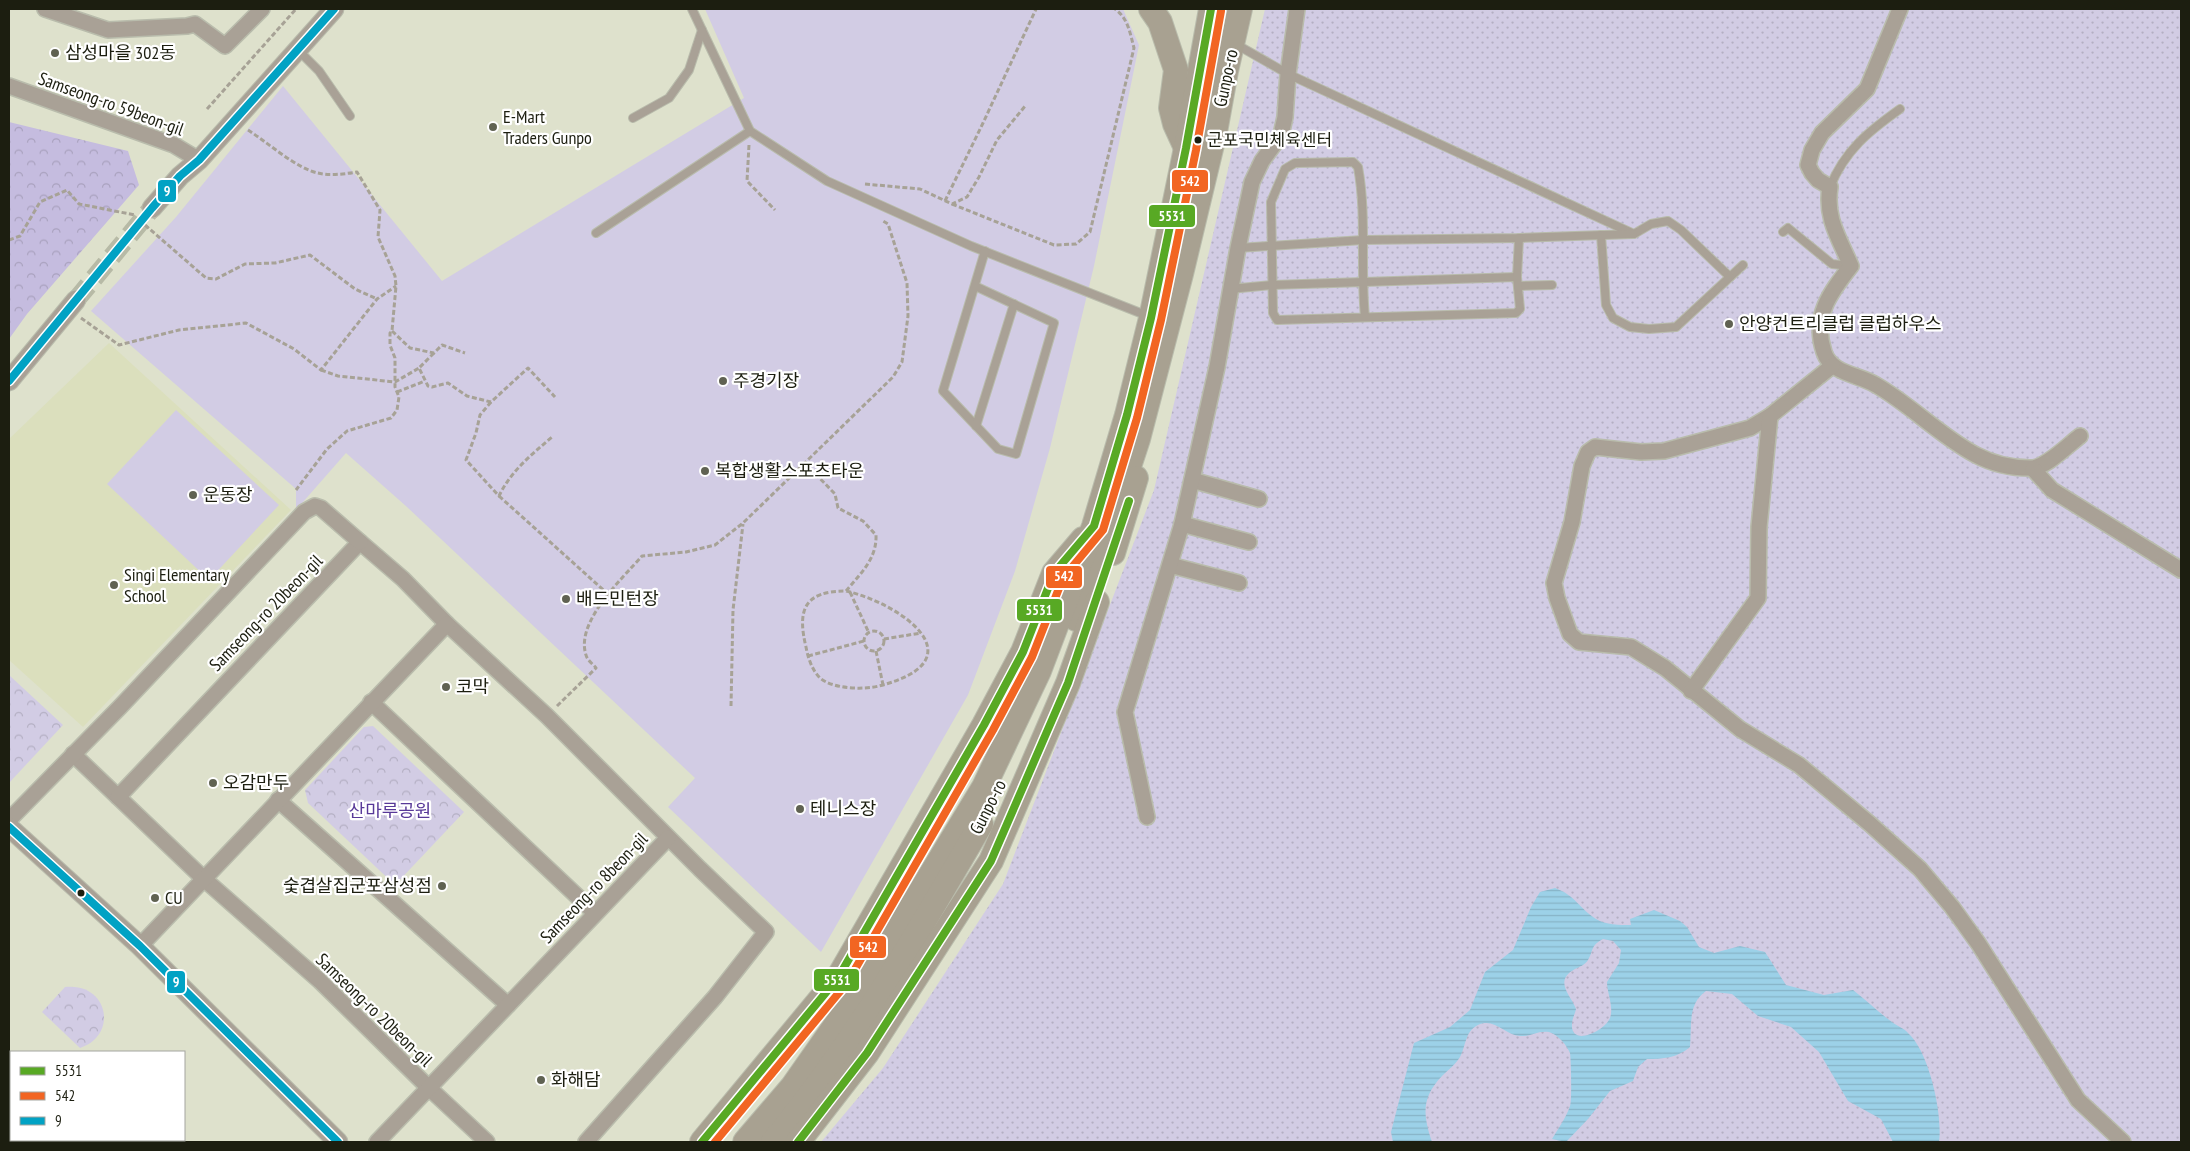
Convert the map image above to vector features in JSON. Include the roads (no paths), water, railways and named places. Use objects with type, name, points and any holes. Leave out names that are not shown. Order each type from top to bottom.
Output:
[{"type":"main road","points":[[1151,9],[1160,22],[1176,70],[1171,108],[1175,124],[1186,148]]},
{"type":"main road","name":"Gunpo-ro","points":[[773,1142],[809,1099],[924,923],[991,806],[1050,678],[1094,575],[1138,439],[1181,274],[1215,132],[1240,9]]},
{"type":"main road","name":"Gunpo-ro","points":[[745,1142],[793,1086],[863,986],[984,787],[1039,671],[1094,526],[1127,416],[1151,318],[1186,148],[1209,19]]},
{"type":"main road","points":[[1180,175],[1187,176],[1188,180],[1174,256],[1181,274]]},
{"type":"main road","name":"Gunpo-ro","points":[[798,1142],[867,1053],[991,861],[1068,683],[1102,587],[1136,480],[1138,439]]},
{"type":"main road","name":"Gunpo-ro","points":[[702,1142],[838,978],[1013,670],[1054,574],[1094,526]]},
{"type":"street","points":[[46,9],[108,30],[195,24],[225,46],[262,9]]},
{"type":"street","points":[[152,208],[180,176],[199,160],[334,9]]},
{"type":"street","points":[[1147,817],[1125,712],[1182,524],[1217,367],[1238,248],[1256,172],[1281,135],[1285,117],[1288,74],[1297,9]]},
{"type":"street","points":[[1900,9],[1867,89],[1822,133],[1812,150],[1808,165],[1818,180],[1830,187],[1828,203],[1830,216],[1851,266],[1835,286],[1821,312],[1821,338],[1824,352],[1832,366],[1876,384],[1974,454],[2002,466],[2033,469],[2052,459],[2080,436]]},
{"type":"street","name":"Samseong-ro 59beon-gil","points":[[9,86],[174,144],[199,160]]},
{"type":"street","points":[[9,381],[72,305]]},
{"type":"street","points":[[1832,366],[1770,416],[1750,428],[1664,451],[1641,452],[1595,447],[1588,452],[1582,466],[1570,530],[1554,583],[1556,598],[1570,634],[1579,642],[1631,647],[1665,668],[1740,729],[1799,764],[1920,869],[1952,907],[1978,943],[2078,1100],[2123,1142]]},
{"type":"street","points":[[1692,691],[1758,598],[1759,527],[1770,416]]},
{"type":"street","points":[[2033,469],[2052,490],[2181,570]]},
{"type":"street","points":[[1192,480],[1259,499]]},
{"type":"street","points":[[9,820],[310,507],[315,506],[321,508],[403,579],[447,624],[547,716],[668,838]]},
{"type":"street","points":[[1182,524],[1249,542]]},
{"type":"street","name":"Samseong-ro 20beon-gil","points":[[118,797],[360,542]]},
{"type":"street","points":[[1170,565],[1239,583]]},
{"type":"street","points":[[140,946],[447,624]]},
{"type":"street","points":[[372,702],[595,914]]},
{"type":"street","name":"Samseong-ro 20beon-gil","points":[[73,754],[204,879],[320,982],[429,1088]]},
{"type":"street","points":[[278,800],[508,1005]]},
{"type":"street","points":[[9,827],[140,946],[338,1142]]},
{"type":"street","name":"Samseong-ro 8beon-gil","points":[[377,1142],[668,838],[766,932],[715,997],[586,1142]]},
{"type":"street","points":[[429,1088],[487,1142]]},
{"type":"lane","points":[[692,9],[750,131],[827,181],[985,251],[1151,318]]},
{"type":"lane","points":[[1209,19],[1234,42],[1288,74],[1634,234]]},
{"type":"lane","points":[[633,118],[669,98],[689,70],[702,30]]},
{"type":"lane","points":[[298,49],[319,71],[350,116]]},
{"type":"lane","points":[[1830,187],[1838,167],[1852,148],[1872,129],[1900,109]]},
{"type":"lane","points":[[596,233],[750,131]]},
{"type":"lane","points":[[1365,317],[1362,282],[1363,240],[1358,167],[1353,162],[1295,163],[1285,169],[1271,202],[1273,313],[1277,320],[1516,313],[1520,309],[1517,277],[1519,238]]},
{"type":"lane","points":[[1238,248],[1363,240],[1634,234],[1651,224],[1668,221],[1681,230],[1730,277]]},
{"type":"lane","points":[[1783,232],[1788,228],[1832,264],[1851,266]]},
{"type":"lane","points":[[1601,235],[1606,305],[1613,318],[1630,328],[1676,327],[1743,265]]},
{"type":"lane","points":[[975,286],[1054,323],[1016,454],[998,450],[943,391],[985,251]]},
{"type":"lane","points":[[1230,289],[1272,285],[1517,277]]},
{"type":"lane","points":[[1518,286],[1552,285]]},
{"type":"lane","points":[[976,426],[1014,304]]},
{"type":"water","points":[[1555,888],[1562,891],[1573,898],[1596,919],[1613,924],[1631,925],[1630,919],[1654,910],[1680,921],[1687,927],[1699,947],[1714,953],[1740,946],[1765,952],[1786,985],[1824,995],[1853,990],[1906,1031],[1916,1042],[1933,1084],[1939,1116],[1939,1142],[1893,1142],[1881,1119],[1848,1101],[1819,1052],[1791,1027],[1758,1016],[1732,994],[1706,991],[1700,996],[1693,1009],[1690,1047],[1680,1054],[1670,1057],[1647,1059],[1638,1067],[1633,1081],[1610,1091],[1588,1119],[1566,1142],[1552,1139],[1571,1103],[1570,1053],[1567,1047],[1558,1037],[1549,1032],[1520,1036],[1489,1023],[1484,1023],[1471,1031],[1458,1060],[1435,1084],[1430,1092],[1427,1099],[1426,1115],[1432,1142],[1393,1142],[1391,1132],[1414,1043],[1450,1027],[1470,1010],[1485,972],[1513,950],[1531,907],[1540,892]],"holes":[[[1603,939],[1613,941],[1621,950],[1619,963],[1607,982],[1611,1009],[1610,1018],[1607,1023],[1595,1032],[1582,1036],[1576,1035],[1572,1024],[1576,1009],[1565,988],[1565,978],[1587,962],[1594,946],[1599,942]]]},
{"type":"tunnel","points":[[76,300],[152,208]]},
{"type":"place","name":"삼성마을 302동","points":[[55,53]]},
{"type":"place","name":"E-Mart Traders Gunpo","points":[[493,127]]},
{"type":"place","name":"군포국민체육센터","points":[[1198,140]]},
{"type":"place","name":"안양컨트리클럽 클럽하우스","points":[[1729,324]]},
{"type":"place","name":"주경기장","points":[[723,381]]},
{"type":"place","name":"복합생활스포츠타운","points":[[705,471]]},
{"type":"place","name":"운동장","points":[[193,495]]},
{"type":"place","name":"Singi Elementary School","points":[[114,585]]},
{"type":"place","name":"배드민턴장","points":[[566,599]]},
{"type":"place","name":"코막","points":[[446,687]]},
{"type":"place","name":"오감만두","points":[[213,783]]},
{"type":"place","name":"테니스장","points":[[800,809]]},
{"type":"place","name":"숯겹살집군포삼성점","points":[[442,886]]},
{"type":"place","name":"CU","points":[[155,898]]},
{"type":"place","name":"화해담","points":[[541,1080]]},
{"type":"park label","name":"산마루공원","points":[[390,811]]}]
